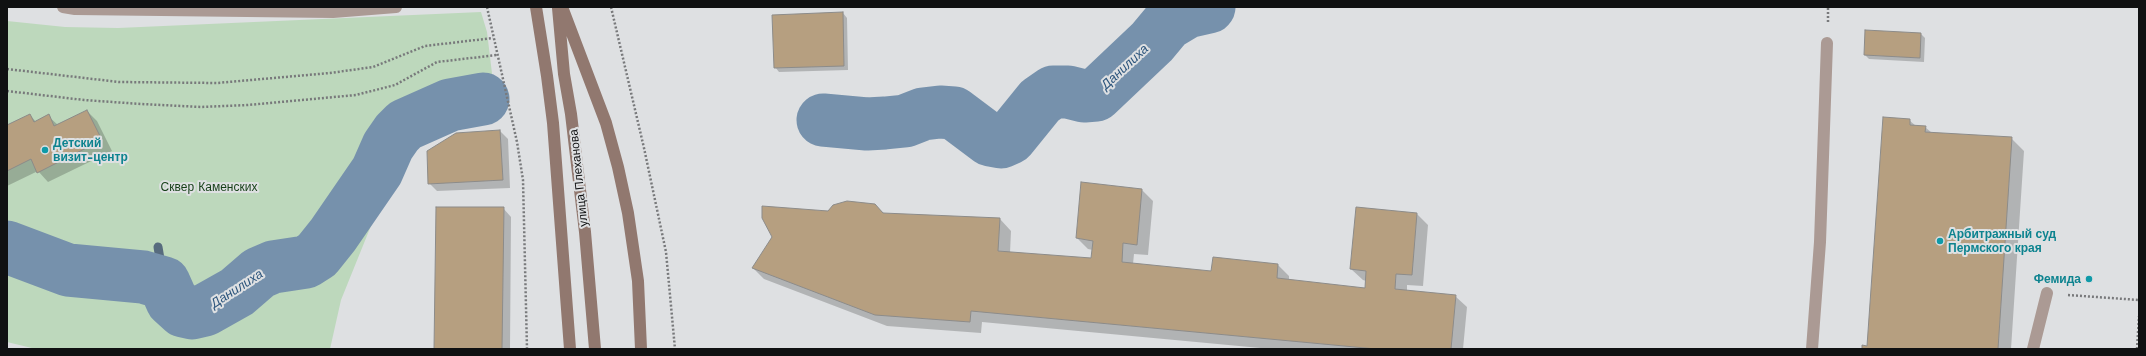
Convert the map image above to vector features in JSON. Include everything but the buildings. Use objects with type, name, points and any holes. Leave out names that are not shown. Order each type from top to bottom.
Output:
[{"type":"main road","points":[[536,7],[548,76],[553,123],[570,349]]},
{"type":"main road","name":"улица Плеханова","points":[[558,7],[564,74],[571,114],[585,232],[595,349]]},
{"type":"main road","points":[[562,7],[606,123],[618,167],[628,213],[638,281],[641,349]]},
{"type":"street","points":[[63,7],[76,9],[332,9],[396,7]]},
{"type":"street","points":[[1812,349],[1820,242],[1827,43]]},
{"type":"street","points":[[2033,349],[2047,293]]},
{"type":"path","points":[[487,7],[517,142],[523,180],[527,349]]},
{"type":"path","points":[[611,7],[644,148],[666,252],[675,349]]},
{"type":"path","points":[[7,69],[119,82],[217,83],[363,69],[389,62],[425,46],[493,38]]},
{"type":"path","points":[[7,91],[84,100],[141,104],[202,107],[248,105],[356,95],[396,85],[437,62],[497,55]]},
{"type":"path","points":[[2047,293],[2139,300]]},
{"type":"path","points":[[2137,349],[2139,316]]},
{"type":"green space","name":"Сквер Каменских","points":[[481,12],[487,32],[494,90],[437,102],[398,159],[341,300],[330,349],[36,349],[7,342],[7,21],[65,27],[118,28]]},
{"type":"waterway","name":"Данилиха","points":[[823,120],[867,124],[905,121],[923,114],[940,112],[954,113],[990,140],[1001,142],[1010,138],[1040,101],[1053,92],[1068,92],[1084,96],[1096,95],[1152,42],[1167,24],[1187,12],[1209,7]]},
{"type":"waterway","name":"Данилиха","points":[[7,247],[68,270],[143,277],[164,283],[172,301],[183,311],[192,313],[205,310],[237,292],[259,273],[273,267],[306,262],[317,255],[333,235],[377,171],[388,146],[405,125],[450,105],[483,99]]},
{"type":"waterway","points":[[158,247],[164,283]]},
{"type":"place","name":"Детский визит-центр","points":[[45,150]]},
{"type":"place","name":"Арбитражный суд Пермского края","points":[[1940,241]]},
{"type":"place","name":"Фемида","points":[[2089,279]]}]
